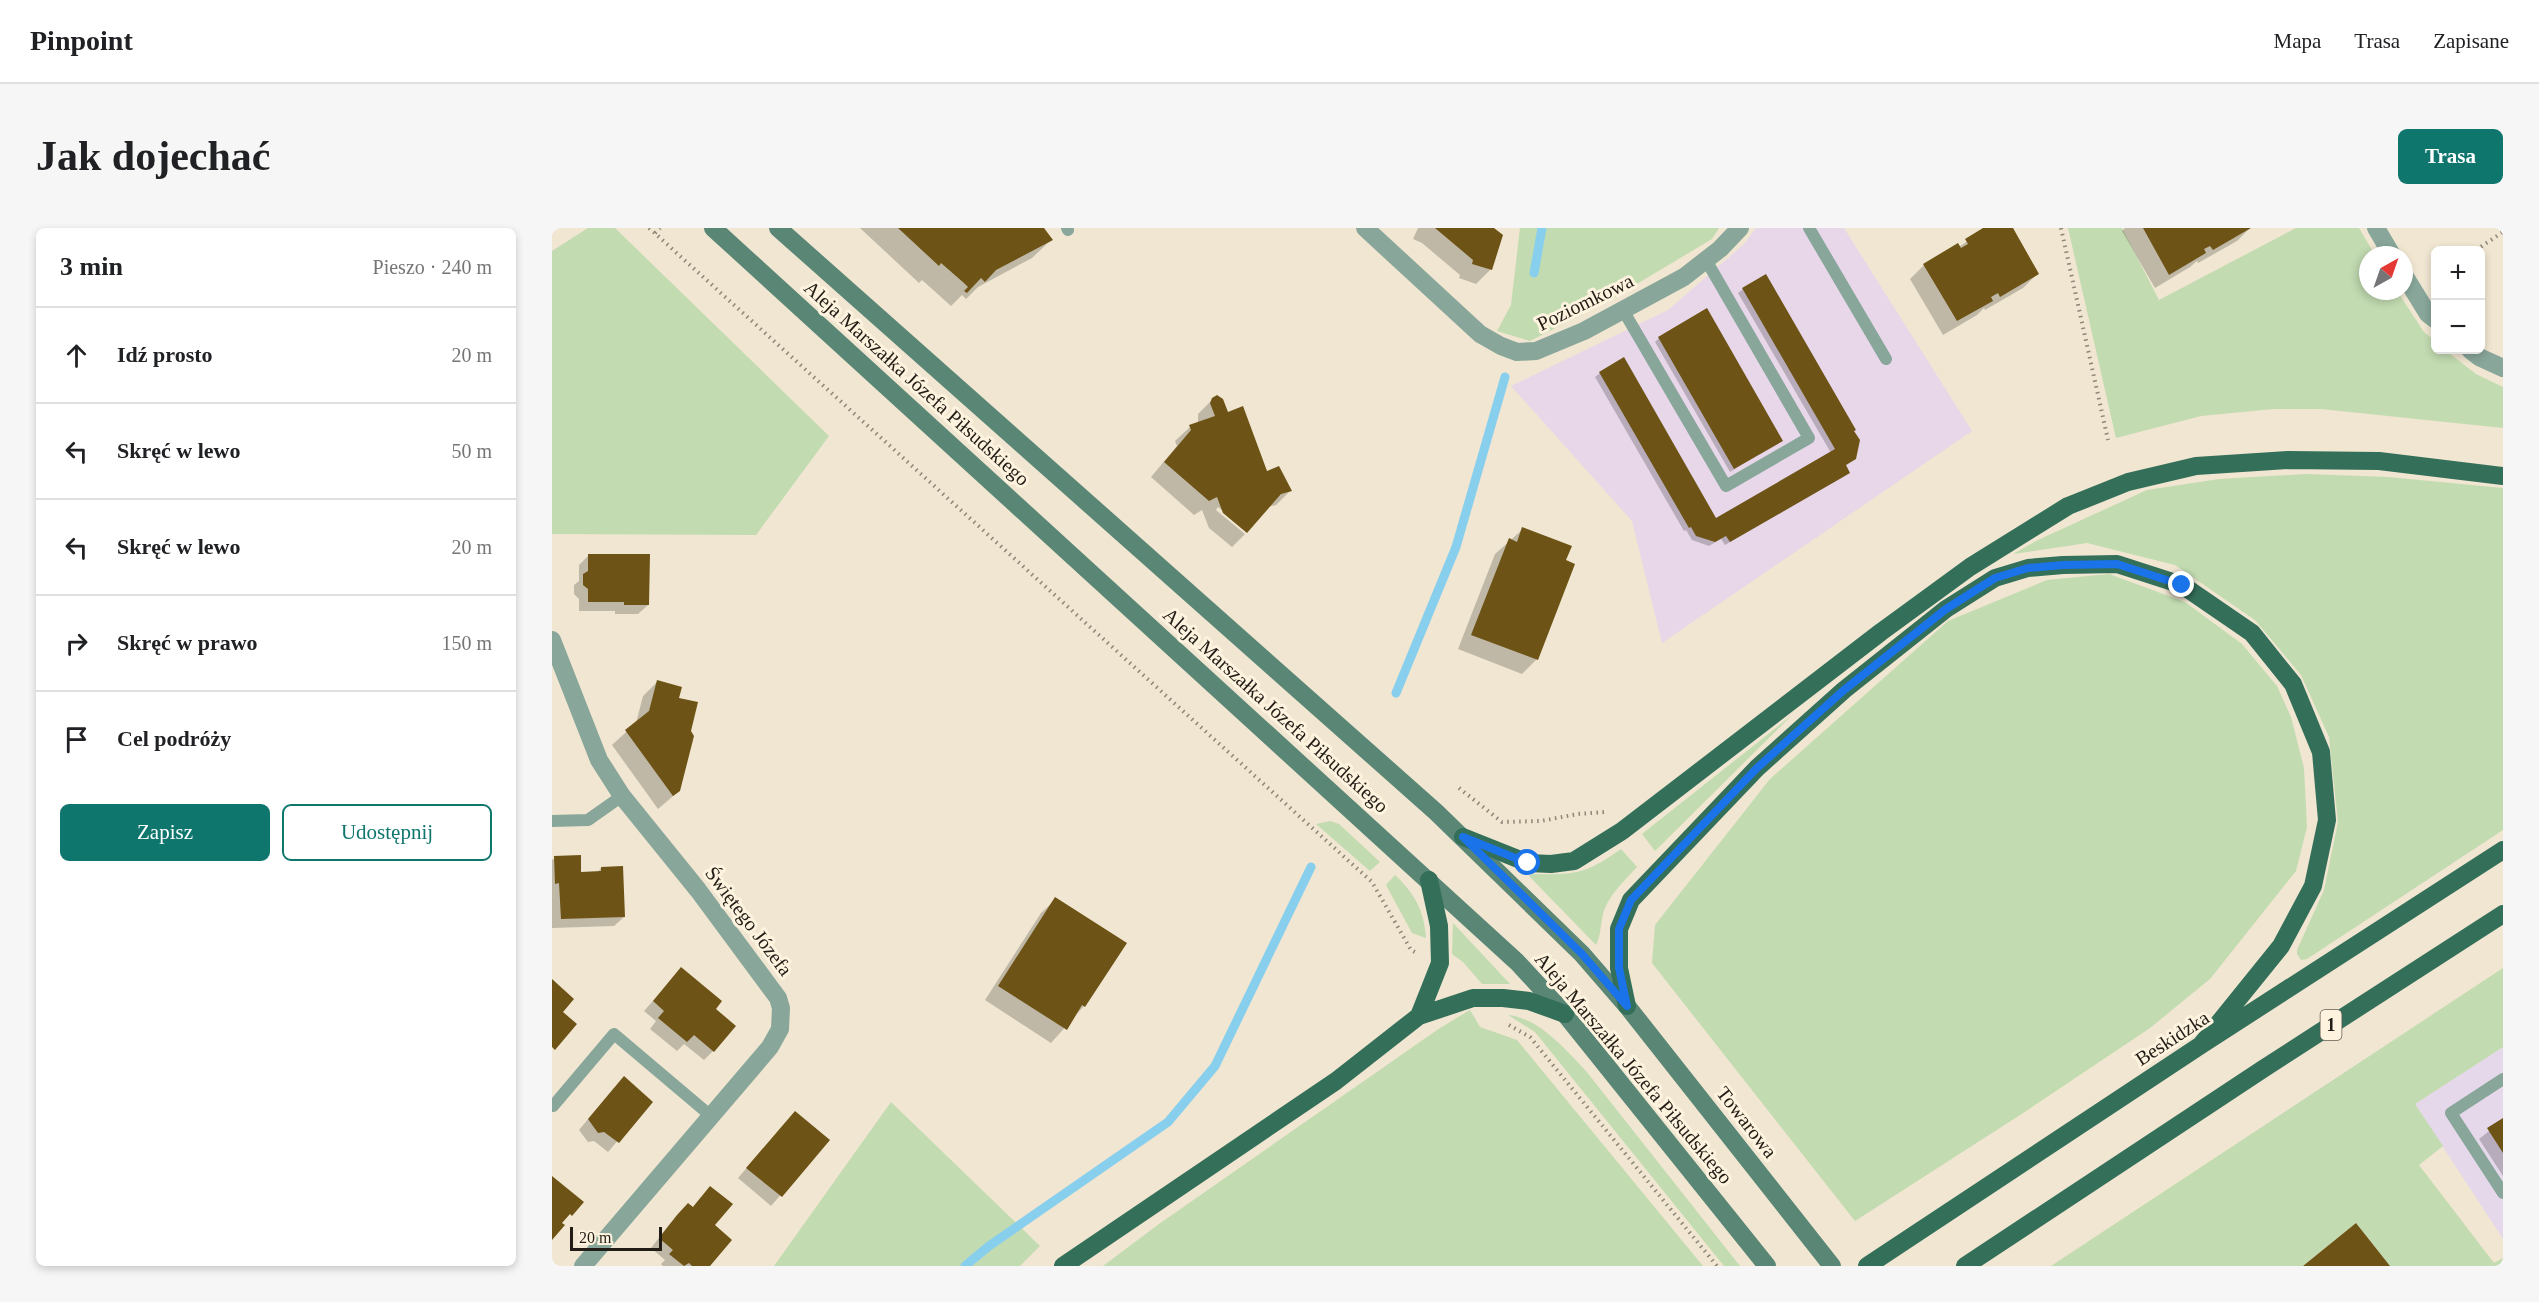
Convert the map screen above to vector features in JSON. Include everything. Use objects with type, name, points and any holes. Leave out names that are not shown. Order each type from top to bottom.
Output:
[{"type":"main road","name":"Aleja Marszałka Józefa Piłsudskiego","points":[[712,228],[1517,962],[1565,1014],[1767,1266]]},
{"type":"main road","name":"Aleja Marszałka Józefa Piłsudskiego","points":[[778,228],[1463,837],[1582,954],[1627,1006]]},
{"type":"main road","points":[[1463,837],[1528,863],[1551,864],[1574,861],[1622,831],[1881,632],[1970,567],[2068,506],[2128,482],[2196,466],[2288,460],[2379,461],[2503,476]]},
{"type":"main road","points":[[1627,1006],[1619,968],[1619,929],[1631,900],[1757,768],[1863,675],[1946,609],[1995,578],[2028,568],[2117,564],[2182,585],[2252,633],[2293,684],[2321,752],[2327,820],[2313,886],[2281,946],[2201,1045]]},
{"type":"main road","name":"Beskidzka","points":[[1867,1266],[2201,1045],[2503,850]]},
{"type":"main road","points":[[1419,1016],[1440,963],[1439,926],[1429,880]]},
{"type":"main road","name":"1","points":[[1965,1266],[2503,914]]},
{"type":"main road","points":[[1063,1266],[1336,1081],[1419,1016],[1473,998],[1529,1001],[1565,1014]]},
{"type":"main road","name":"Towarowa","points":[[1627,1006],[1832,1266]]},
{"type":"street","name":"Poziomkowa","points":[[1365,228],[1480,334],[1517,352],[1536,351],[1584,331],[1684,277],[1740,228]]},
{"type":"street","points":[[2376,228],[2387,246]]},
{"type":"street","points":[[2413,290],[2431,316]]},
{"type":"street","points":[[2475,354],[2503,368]]},
{"type":"street","name":"Świętego Józefa","points":[[552,640],[599,760],[622,796],[705,899],[772,988],[781,1008],[780,1029],[776,1038],[583,1266]]},
{"type":"lane","points":[[1809,228],[1886,359]]},
{"type":"lane","points":[[1623,310],[1726,486],[1809,438],[1706,260]]},
{"type":"lane","points":[[552,821],[588,820],[622,796]]},
{"type":"lane","points":[[553,1106],[614,1034],[711,1116]]},
{"type":"lane","points":[[2503,1079],[2451,1113],[2503,1192]]},
{"type":"path","points":[[649,228],[1372,882],[1411,950],[1440,963]]},
{"type":"path","points":[[656,233],[660,228]]},
{"type":"path","points":[[2061,228],[2108,440]]},
{"type":"path","points":[[2482,246],[2503,232]]},
{"type":"path","points":[[1459,788],[1503,822],[1541,821],[1578,814],[1606,812]]},
{"type":"path","points":[[1473,998],[1489,1015],[1530,1037],[1718,1266]]},
{"type":"shaded area","points":[[1756,228],[1844,228],[1972,431],[1662,643],[1632,521],[1511,386],[1668,310],[1744,244]]},
{"type":"shaded area","points":[[2503,1047],[2503,1239],[2415,1104]]},
{"type":"green space","points":[[588,228],[615,228],[829,436],[756,535],[552,534],[552,251]]},
{"type":"green space","points":[[1520,228],[1719,228],[1712,239],[1610,300],[1530,341],[1497,331],[1511,305]]},
{"type":"green space","points":[[2068,228],[2122,228],[2159,300],[2296,228],[2359,228],[2370,246],[2359,246],[2359,300],[2403,300],[2424,332],[2431,338],[2431,354],[2450,354],[2476,374],[2503,387],[2503,428],[2321,409],[2274,409],[2201,416],[2116,438]]},
{"type":"green space","points":[[2307,474],[2388,477],[2503,488],[2503,830],[2307,959],[2301,960],[2297,950],[2324,890],[2338,822],[2329,737],[2301,675],[2255,620],[2175,565],[2087,543],[2013,554],[2038,540],[2147,490],[2219,479]]},
{"type":"green space","points":[[2109,574],[2185,602],[2242,644],[2277,686],[2291,717],[2304,768],[2307,827],[2296,871],[2210,979],[2150,1028],[1855,1221],[1652,963],[1655,925],[1770,779],[1948,621],[2047,580]]},
{"type":"green space","points":[[1791,716],[1655,851],[1642,834]]},
{"type":"green space","points":[[1330,821],[1339,824],[1380,862],[1370,871],[1316,824]]},
{"type":"green space","points":[[1621,849],[1637,867],[1608,902],[1603,913],[1596,945],[1529,876],[1580,871],[1598,864]]},
{"type":"green space","points":[[1395,875],[1408,889],[1421,911],[1426,938],[1412,933],[1386,885]]},
{"type":"green space","points":[[1453,923],[1510,984],[1482,984],[1463,962],[1452,954]]},
{"type":"green space","points":[[2503,968],[2503,1047],[2415,1104],[2443,1146],[2419,1165],[2494,1263],[2503,1258],[2503,1266],[2390,1266],[2356,1223],[2303,1266],[2051,1266]]},
{"type":"green space","points":[[1470,1010],[1480,1027],[1517,1040],[1703,1266],[1103,1266],[1159,1224],[1440,1028]]},
{"type":"green space","points":[[1508,1015],[1519,1017],[1541,1028],[1586,1071],[1740,1266],[1724,1266],[1535,1032]]},
{"type":"green space","points":[[891,1102],[1040,1246],[1020,1266],[774,1266]]},
{"type":"building","points":[[898,228],[1044,228],[1053,240],[996,270],[985,282],[981,278],[967,293],[964,291],[968,287],[964,283],[941,263],[939,266]]},
{"type":"building","points":[[1435,228],[1494,228],[1503,235],[1492,270],[1472,264],[1473,260]]},
{"type":"building","points":[[1983,228],[2013,228],[2039,274],[2000,297],[1998,293],[1991,297],[1993,301],[1957,321],[1923,264],[1958,243],[1961,248],[1968,244],[1965,239]]},
{"type":"building","points":[[2143,228],[2251,228],[2213,250],[2210,246],[2204,249],[2206,253],[2169,275]]},
{"type":"building","points":[[1766,274],[1860,440],[1856,459],[1846,465],[1850,473],[1730,542],[1726,536],[1715,542],[1696,536],[1691,527],[1689,528],[1599,372],[1624,357],[1716,518],[1835,449],[1742,288]]},
{"type":"building","points":[[1707,308],[1783,441],[1734,469],[1658,337]]},
{"type":"building","points":[[1217,395],[1223,399],[1228,412],[1243,406],[1267,471],[1279,466],[1292,491],[1281,494],[1247,533],[1223,513],[1217,497],[1209,501],[1164,462],[1191,430],[1189,425],[1215,416],[1210,403]]},
{"type":"building","points":[[1522,527],[1572,546],[1566,560],[1575,564],[1538,660],[1471,635],[1509,538],[1517,542]]},
{"type":"building","points":[[588,554],[650,554],[649,605],[588,602],[588,589],[583,585],[583,574],[588,571]]},
{"type":"building","points":[[657,680],[682,687],[679,698],[698,702],[691,731],[694,736],[680,791],[673,796],[625,730],[649,711]]},
{"type":"building","points":[[581,855],[581,872],[601,871],[601,867],[623,866],[625,917],[561,919],[559,883],[555,884],[554,856]]},
{"type":"building","points":[[1055,897],[1127,943],[1085,1007],[1082,1005],[1067,1030],[998,986]]},
{"type":"building","points":[[681,967],[722,1001],[716,1009],[736,1026],[714,1052],[694,1035],[687,1042],[658,1018],[664,1011],[653,1001]]},
{"type":"building","points":[[552,979],[574,999],[563,1012],[577,1024],[555,1050],[552,1047]]},
{"type":"building","points":[[624,1076],[653,1102],[619,1143],[604,1132],[598,1133],[588,1119]]},
{"type":"building","points":[[795,1111],[830,1140],[782,1197],[746,1168]]},
{"type":"building","points":[[2503,1118],[2503,1153],[2487,1128]]},
{"type":"building","points":[[552,1176],[584,1202],[572,1216],[570,1214],[562,1223],[565,1225],[552,1240]]},
{"type":"building","points":[[710,1186],[733,1204],[715,1225],[732,1240],[710,1266],[692,1266],[689,1263],[684,1266],[669,1254],[673,1250],[659,1238],[688,1203],[693,1207]]},
{"type":"building","points":[[2356,1223],[2390,1266],[2303,1266]]},
{"type":"waterway","points":[[1534,273],[1542,228]]},
{"type":"waterway","points":[[1396,693],[1456,547],[1505,377]]},
{"type":"waterway","points":[[965,1266],[989,1246],[1168,1122],[1215,1066],[1311,867]]},
{"type":"route","points":[[1528,863],[1463,837],[1582,954],[1627,1006],[1619,968],[1619,929],[1631,900],[1757,768],[1844,690],[1946,609],[1995,578],[2028,568],[2117,564],[2182,585]]}]
